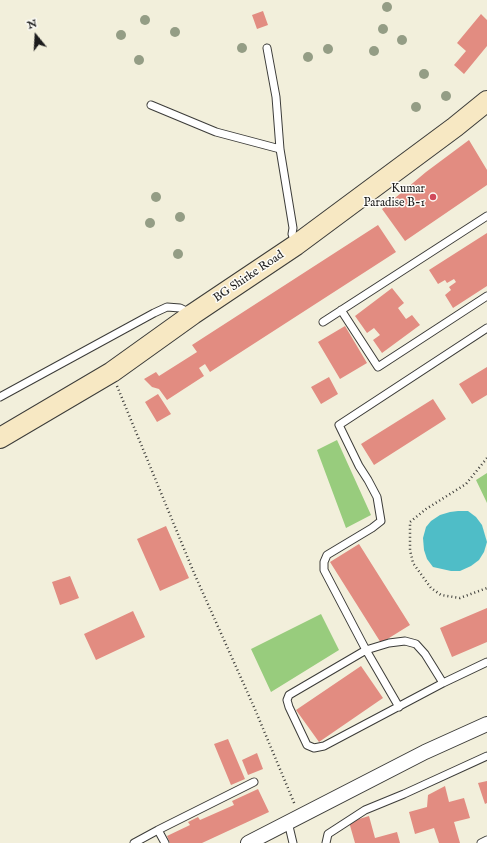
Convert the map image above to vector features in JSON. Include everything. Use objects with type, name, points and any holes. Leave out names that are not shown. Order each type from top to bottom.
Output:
[{"type":"street","name":"BG Shirke Road","points":[[0,438],[112,372],[192,314],[296,245],[485,106]]},
{"type":"street","points":[[251,842],[425,752],[487,724]]},
{"type":"lane","points":[[267,48],[276,97],[280,149],[293,228],[292,234],[296,245]]},
{"type":"lane","points":[[151,105],[216,132],[280,149]]},
{"type":"lane","points":[[323,322],[487,216]]},
{"type":"lane","points":[[341,310],[378,367],[487,296]]},
{"type":"lane","points":[[0,397],[167,307],[180,308],[192,314]]},
{"type":"lane","points":[[399,706],[366,650],[324,570],[324,562],[327,555],[381,521],[377,497],[352,454],[339,425],[487,328]]},
{"type":"lane","points":[[443,683],[425,654],[416,644],[406,640],[389,643],[366,650],[289,695],[287,700],[306,745],[314,748],[324,746],[443,683],[487,662]]},
{"type":"lane","points":[[326,843],[328,834],[365,810],[487,756]]},
{"type":"lane","points":[[134,843],[254,782]]},
{"type":"lane","points":[[293,843],[294,819]]},
{"type":"lane","points":[[158,830],[165,843]]},
{"type":"lane","points":[[481,843],[487,840]]},
{"type":"path","points":[[116,384],[194,574],[254,707],[294,819]]},
{"type":"path","points":[[487,458],[466,484],[426,509],[410,522],[410,550],[413,563],[431,588],[441,595],[460,598],[487,588]]},
{"type":"green space","points":[[337,440],[371,515],[346,528],[317,450]]},
{"type":"green space","points":[[487,473],[487,503],[476,480]]},
{"type":"green space","points":[[321,614],[339,650],[271,692],[251,649]]},
{"type":"water","points":[[458,511],[468,511],[476,517],[482,525],[487,542],[484,552],[479,560],[460,571],[451,571],[433,567],[427,559],[424,550],[423,538],[426,527],[431,521],[440,515]]},
{"type":"building","points":[[263,11],[268,25],[257,29],[252,15]]},
{"type":"building","points":[[481,14],[487,20],[487,46],[464,74],[454,65],[466,51],[457,43]]},
{"type":"building","name":"Kumar Paradise B-1","points":[[469,140],[487,170],[487,185],[405,241],[382,209],[426,172]]},
{"type":"building","points":[[378,225],[396,252],[210,372],[205,364],[199,368],[204,376],[167,400],[159,389],[152,387],[144,379],[156,372],[159,376],[197,352],[192,345]]},
{"type":"building","points":[[487,233],[487,286],[453,308],[445,295],[451,290],[449,287],[456,282],[454,279],[447,283],[445,280],[438,284],[429,270]]},
{"type":"building","points":[[392,288],[404,303],[398,308],[406,319],[412,315],[420,325],[382,353],[373,340],[380,335],[374,328],[367,333],[355,316]]},
{"type":"building","points":[[345,326],[367,363],[340,379],[318,342]]},
{"type":"building","points":[[487,367],[487,395],[472,404],[459,384]]},
{"type":"building","points":[[329,377],[338,394],[321,404],[311,387]]},
{"type":"building","points":[[158,394],[171,414],[157,422],[145,402]]},
{"type":"building","points":[[433,399],[446,419],[374,465],[361,444]]},
{"type":"building","points":[[166,526],[189,578],[160,591],[137,539]]},
{"type":"building","points":[[359,544],[410,625],[381,643],[330,562]]},
{"type":"building","points":[[70,576],[79,598],[60,605],[52,582]]},
{"type":"building","points":[[487,608],[487,642],[452,657],[440,628]]},
{"type":"building","points":[[133,611],[145,637],[96,660],[84,634]]},
{"type":"building","points":[[361,666],[383,698],[319,742],[296,710]]},
{"type":"building","points":[[228,739],[245,779],[231,785],[214,744]]},
{"type":"building","points":[[257,753],[263,769],[248,775],[242,760]]},
{"type":"building","points":[[487,781],[487,803],[485,804],[478,783]]},
{"type":"building","points":[[445,786],[449,802],[464,798],[470,818],[454,822],[460,843],[439,843],[434,828],[415,834],[409,812],[427,807],[428,795]]},
{"type":"building","points":[[258,789],[269,812],[202,843],[170,843],[167,836],[190,825],[188,822],[198,817],[200,820],[234,805],[232,801]]},
{"type":"building","points":[[369,816],[375,838],[397,832],[400,843],[355,843],[349,822]]},
{"type":"place","name":"Kumar Paradise B-1","points":[[433,197]]}]
